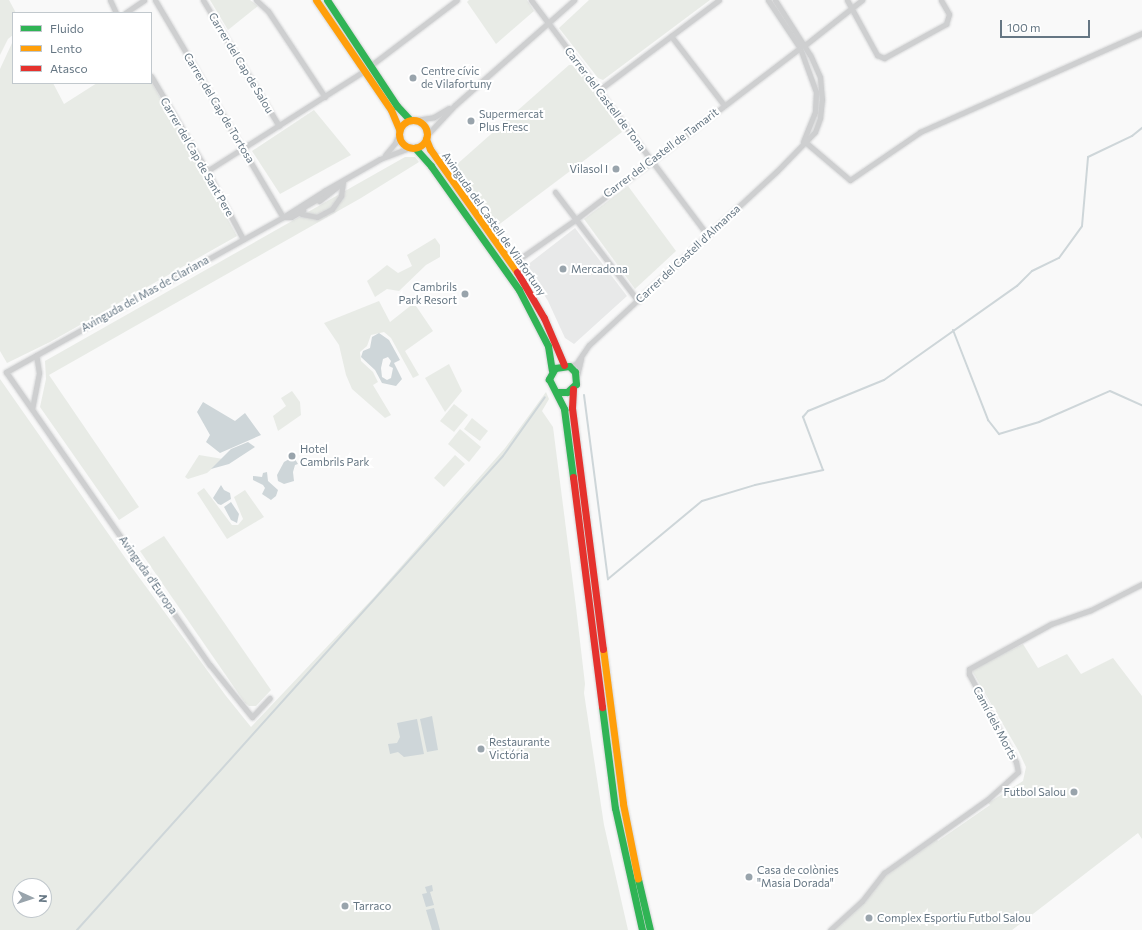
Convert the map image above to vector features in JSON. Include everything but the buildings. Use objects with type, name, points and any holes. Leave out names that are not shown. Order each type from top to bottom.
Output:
[{"type":"street","points":[[110,0],[116,12]]},
{"type":"street","points":[[126,12],[144,0]]},
{"type":"street","name":"Carrer del Cap de Tortosa","points":[[155,0],[283,216]]},
{"type":"street","name":"Carrer del Cap de Salou","points":[[203,0],[279,126]]},
{"type":"street","points":[[256,0],[268,11],[325,97]]},
{"type":"street","points":[[316,0],[397,106],[413,120],[424,125],[427,137]]},
{"type":"street","points":[[327,0],[396,118],[402,143],[412,148],[427,137],[455,105],[574,0]]},
{"type":"street","points":[[207,171],[325,97],[367,68],[457,0]]},
{"type":"street","name":"Carrer del Castell de Tona","points":[[531,0],[708,236]]},
{"type":"street","points":[[599,90],[719,0]]},
{"type":"street","name":"Carrer del Castell d'Almansa","points":[[768,0],[802,46]]},
{"type":"street","name":"Carrer del Castell d'Almansa","points":[[566,366],[573,366],[581,358],[589,345],[708,236],[797,152],[805,141],[815,132],[820,118],[822,100],[820,77],[775,0]]},
{"type":"street","points":[[847,0],[877,55],[884,58],[946,24],[949,14],[941,0]]},
{"type":"street","name":"Carrer del Castell de Tamarit","points":[[522,257],[575,220],[651,160],[862,0]]},
{"type":"street","points":[[805,141],[850,180],[920,132],[1142,33]]},
{"type":"street","points":[[671,36],[724,106]]},
{"type":"street","name":"Carrer del Cap de Sant Pere","points":[[152,78],[207,171],[243,239]]},
{"type":"street","points":[[399,132],[413,120],[434,117],[455,105]]},
{"type":"street","name":"Avinguda del Mas de Clariana","points":[[6,372],[243,239],[324,190],[343,182],[380,159],[391,149],[399,132]]},
{"type":"street","name":"Avinguda del Castell de Vilafortuny","points":[[427,137],[430,149],[526,285],[544,318],[566,366]]},
{"type":"street","name":"Avinguda del Mas de Clariana","points":[[380,159],[412,148]]},
{"type":"street","name":"Avinguda del Castell de Vilafortuny","points":[[412,148],[436,172],[519,290],[548,346],[552,370]]},
{"type":"street","name":"Avinguda del Mas de Clariana","points":[[302,211],[308,216],[317,217],[332,209],[341,196],[343,182]]},
{"type":"street","name":"Avinguda del Mas de Clariana","points":[[283,216],[291,217],[302,211],[335,191],[343,182]]},
{"type":"street","name":"Avinguda del Mas de Clariana","points":[[302,211],[302,208],[319,198],[324,190]]},
{"type":"street","points":[[555,192],[638,301]]},
{"type":"street","points":[[32,409],[39,373],[36,355]]},
{"type":"street","name":"Carrer del Castell d'Almansa","points":[[577,378],[581,358]]},
{"type":"street","points":[[642,930],[625,862],[615,808],[564,410],[558,392],[550,382],[552,370],[566,366],[577,378],[573,389],[573,415],[623,804],[634,866],[650,930]]},
{"type":"street","points":[[0,372],[6,372]]},
{"type":"street","name":"Avinguda d'Europa","points":[[6,372],[210,665],[252,717],[270,698]]},
{"type":"street","points":[[558,392],[567,392],[573,389]]},
{"type":"street","points":[[20,392],[32,396],[36,393]]},
{"type":"street","name":"Camí dels Morts","points":[[830,930],[862,901],[884,873],[988,799],[1018,772],[1016,762],[969,674],[969,669],[1051,624],[1091,610],[1142,584]]},
{"type":"shaded area","points":[[0,0],[9,0],[15,12],[12,12],[12,36],[8,39],[0,55]]},
{"type":"shaded area","points":[[210,0],[250,0],[258,6],[228,30]]},
{"type":"shaded area","points":[[469,0],[527,0],[534,11],[496,44],[467,2]]},
{"type":"shaded area","points":[[589,0],[710,0],[603,80],[598,78],[559,28]]},
{"type":"shaded area","points":[[12,43],[12,84],[54,84],[64,104],[95,84],[152,83],[237,236],[50,342],[7,363],[0,351],[0,69]]},
{"type":"shaded area","points":[[569,65],[575,65],[622,132],[497,226],[455,166]]},
{"type":"shaded area","points":[[314,110],[351,155],[280,194],[252,151]]},
{"type":"shaded area","points":[[405,157],[415,157],[419,162],[361,198],[49,375],[139,507],[119,520],[40,407],[46,379],[45,361]]},
{"type":"shaded area","points":[[628,186],[676,251],[635,289],[584,219]]},
{"type":"shaded area","name":"Mercadona","points":[[575,228],[627,296],[574,344],[565,338],[548,301],[526,266]]},
{"type":"shaded area","points":[[435,238],[440,245],[440,257],[426,265],[399,291],[387,289],[375,297],[367,281],[387,265],[398,273],[412,266],[407,255]]},
{"type":"shaded area","points":[[379,301],[390,322],[414,303],[433,331],[405,351],[419,375],[413,378],[391,338],[384,332],[371,335],[367,346],[360,352],[361,361],[373,372],[378,382],[373,385],[391,415],[385,418],[352,389],[346,375],[339,345],[324,323]]},
{"type":"shaded area","points":[[379,333],[389,340],[400,360],[394,363],[402,379],[396,386],[382,383],[375,370],[361,357],[363,351],[370,348],[372,337]],"holes":[[[388,357],[391,361],[389,366],[393,368],[391,378],[387,380],[382,377],[381,368],[383,359]]]},
{"type":"shaded area","points":[[449,364],[462,391],[445,412],[425,378]]},
{"type":"shaded area","points":[[0,379],[133,569],[226,696],[251,727],[375,596],[505,448],[546,392],[549,399],[542,411],[553,427],[585,684],[584,693],[604,825],[628,930],[0,930]]},
{"type":"shaded area","points":[[292,391],[300,402],[301,415],[278,431],[273,416],[286,406],[281,398]]},
{"type":"shaded area","points":[[203,402],[235,421],[245,413],[261,435],[220,453],[206,442],[210,435],[197,412]]},
{"type":"shaded area","points":[[454,404],[468,415],[454,432],[440,421]]},
{"type":"shaded area","points":[[472,418],[488,431],[480,441],[464,429]]},
{"type":"shaded area","points":[[460,429],[481,447],[469,462],[448,444]]},
{"type":"shaded area","points":[[248,442],[255,447],[229,464],[211,469],[231,449]]},
{"type":"shaded area","points":[[199,455],[223,459],[207,473],[188,479],[185,477]]},
{"type":"shaded area","points":[[455,455],[465,464],[444,487],[434,478]]},
{"type":"shaded area","points":[[291,458],[295,459],[298,464],[295,465],[293,472],[294,481],[284,484],[278,481],[277,475],[284,462]]},
{"type":"shaded area","points":[[267,472],[268,481],[278,490],[276,496],[271,500],[262,494],[265,488],[263,485],[253,480],[253,476],[262,477],[263,473]]},
{"type":"shaded area","points":[[221,485],[224,490],[230,493],[231,499],[221,505],[218,504],[213,498]]},
{"type":"shaded area","points":[[204,488],[232,525],[238,525],[243,519],[234,497],[245,490],[264,517],[227,539],[197,493]]},
{"type":"shaded area","points":[[231,502],[239,514],[237,523],[231,520],[224,507]]},
{"type":"shaded area","points":[[164,536],[271,690],[256,706],[249,706],[245,703],[140,551]]},
{"type":"shaded area","name":"Futbol Salou","points":[[1023,644],[1038,668],[1067,654],[1081,674],[1113,658],[1142,696],[1142,839],[1138,833],[1012,930],[833,930],[850,915],[882,879],[904,861],[937,839],[938,841],[990,805],[988,803],[1023,781],[1026,767],[1018,750],[971,669]]},
{"type":"shaded area","points":[[432,716],[438,750],[427,752],[420,719]]},
{"type":"shaded area","points":[[417,719],[424,754],[404,757],[398,752],[390,754],[388,744],[397,743],[400,737],[397,723]]},
{"type":"shaded area","points":[[432,885],[433,891],[430,892],[434,905],[426,907],[422,894],[427,893],[425,887]]},
{"type":"shaded area","points":[[434,908],[440,930],[432,930],[426,910]]},
{"type":"waterway","points":[[584,395],[608,579],[702,501],[755,485],[823,470],[803,417],[808,411],[884,380],[1017,286],[1032,271],[1059,258],[1082,226],[1088,157],[1132,136],[1142,128]]},
{"type":"waterway","points":[[953,330],[988,420],[999,434],[1039,422],[1110,391],[1142,405]]},
{"type":"waterway","points":[[77,930],[503,456],[545,397]]},
{"type":"traffic: fast","points":[[327,0],[397,106],[410,120]]},
{"type":"traffic: fast","points":[[415,148],[431,166],[519,290],[548,346],[552,370]]},
{"type":"traffic: fast","points":[[558,392],[567,392],[576,384],[575,372],[569,366],[555,368],[549,379],[564,409],[573,477]]},
{"type":"traffic: fast","points":[[602,707],[615,808],[642,930]]},
{"type":"traffic: fast","points":[[638,879],[650,930]]},
{"type":"traffic: slow","points":[[316,0],[391,110],[399,129]]},
{"type":"traffic: slow","points":[[413,120],[423,124],[427,134],[423,144],[413,148],[403,144],[399,134],[403,124],[413,120]]},
{"type":"traffic: slow","points":[[426,139],[430,149],[517,272]]},
{"type":"traffic: slow","points":[[603,649],[623,804],[638,879]]},
{"type":"traffic: jam","points":[[517,272],[544,318],[564,365]]},
{"type":"traffic: jam","points":[[573,389],[572,408],[603,649]]},
{"type":"traffic: jam","points":[[573,477],[602,707]]},
{"type":"place","name":"Centre cívic de Vilafortuny","points":[[413,78]]},
{"type":"place","name":"Supermercat Plus Fresc","points":[[471,121]]},
{"type":"place","name":"Vilasol I","points":[[616,169]]},
{"type":"place","name":"Mercadona","points":[[563,269]]},
{"type":"place","name":"Cambrils Park Resort","points":[[465,294]]},
{"type":"place","name":"Hotel Cambrils Park","points":[[292,456]]},
{"type":"place","name":"Restaurante Victória","points":[[481,749]]},
{"type":"place","name":"Futbol Salou","points":[[1074,792]]},
{"type":"place","name":"Casa de colònies \"Masia Dorada\"","points":[[749,877]]},
{"type":"place","name":"Tarraco","points":[[345,906]]},
{"type":"place","name":"Complex Esportiu Futbol Salou","points":[[869,918]]}]
